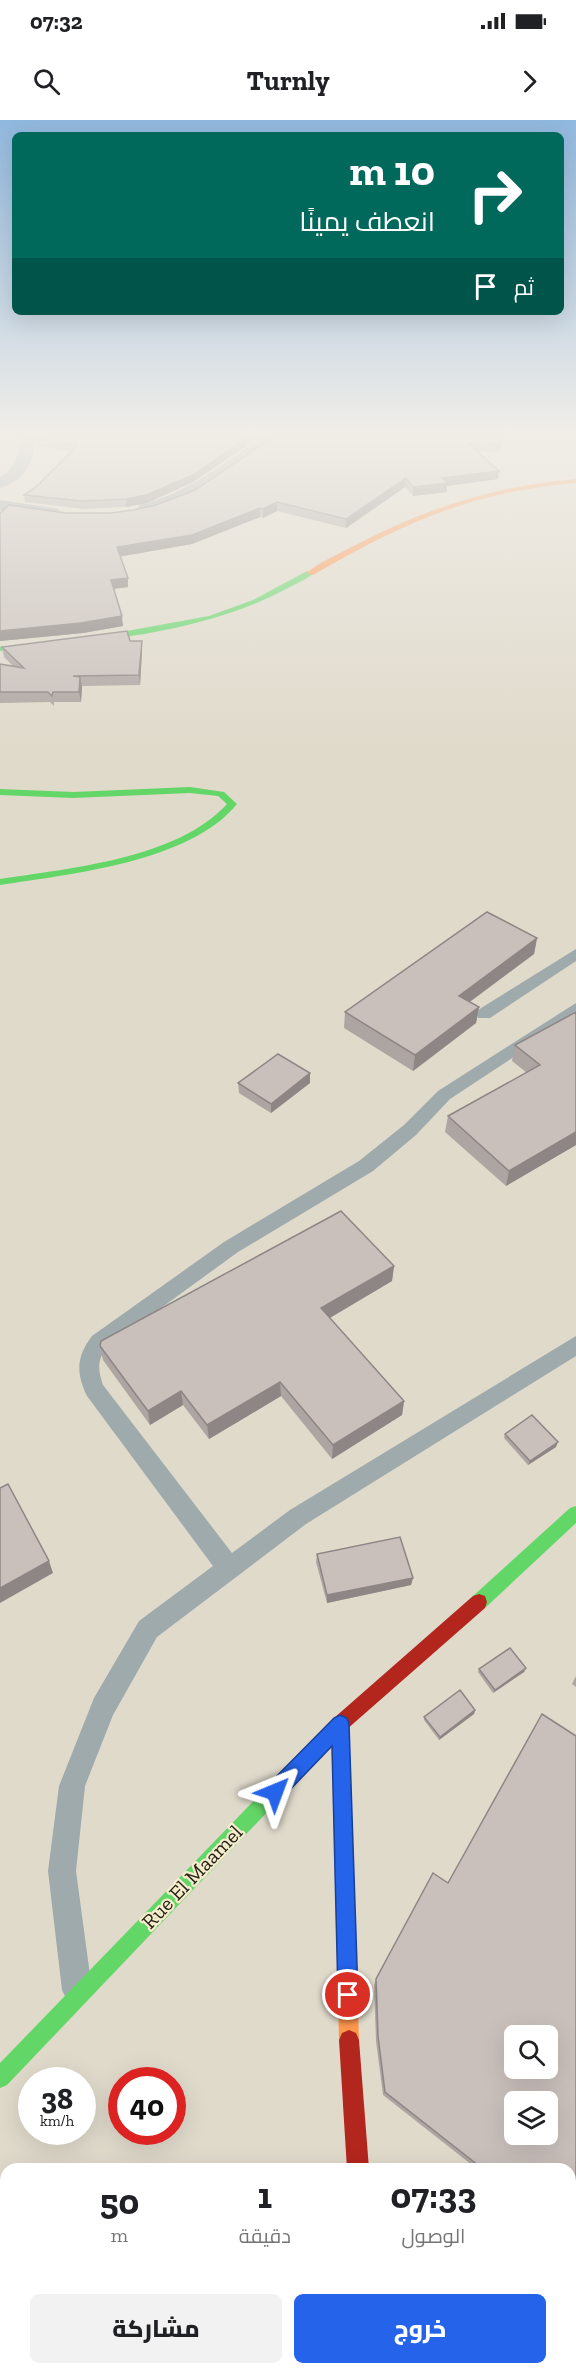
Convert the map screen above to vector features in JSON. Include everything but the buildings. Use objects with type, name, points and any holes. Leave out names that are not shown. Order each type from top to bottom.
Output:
[{"type":"street","points":[[0,649],[100,639],[225,614],[299,581],[377,536]]},
{"type":"street","points":[[0,792],[73,795],[190,790],[221,794],[232,804],[226,815],[214,824],[176,841],[88,866],[0,882]]},
{"type":"street","name":"Rue El Maamel","points":[[0,2078],[340,1724],[518,1568],[576,1513]]},
{"type":"street","points":[[340,1724],[349,2041],[358,2163]]},
{"type":"lane","points":[[484,1014],[576,954]]},
{"type":"lane","points":[[229,1568],[94,1390],[87,1371],[90,1354],[99,1342],[231,1247],[366,1166],[410,1130],[444,1095],[576,1008]]},
{"type":"lane","points":[[78,1995],[62,1872],[72,1786],[103,1707],[148,1629],[298,1516],[576,1345]]},
{"type":"traffic: fast","points":[[0,649],[83,641],[211,618],[256,602],[310,573]]},
{"type":"traffic: fast","points":[[0,792],[73,795],[190,790],[221,794],[232,804],[216,821],[195,834],[170,845],[112,862],[0,882]]},
{"type":"traffic: fast","points":[[479,1602],[576,1513]]},
{"type":"traffic: fast","points":[[0,2078],[309,1756]]},
{"type":"traffic: slow","points":[[310,573],[378,536]]},
{"type":"traffic: slow","points":[[340,1724],[349,2040]]},
{"type":"traffic: jam","points":[[309,1756],[340,1724],[479,1602]]},
{"type":"traffic: jam","points":[[349,2040],[358,2163]]},
{"type":"route","points":[[275,1792],[340,1724],[348,1995]]}]
